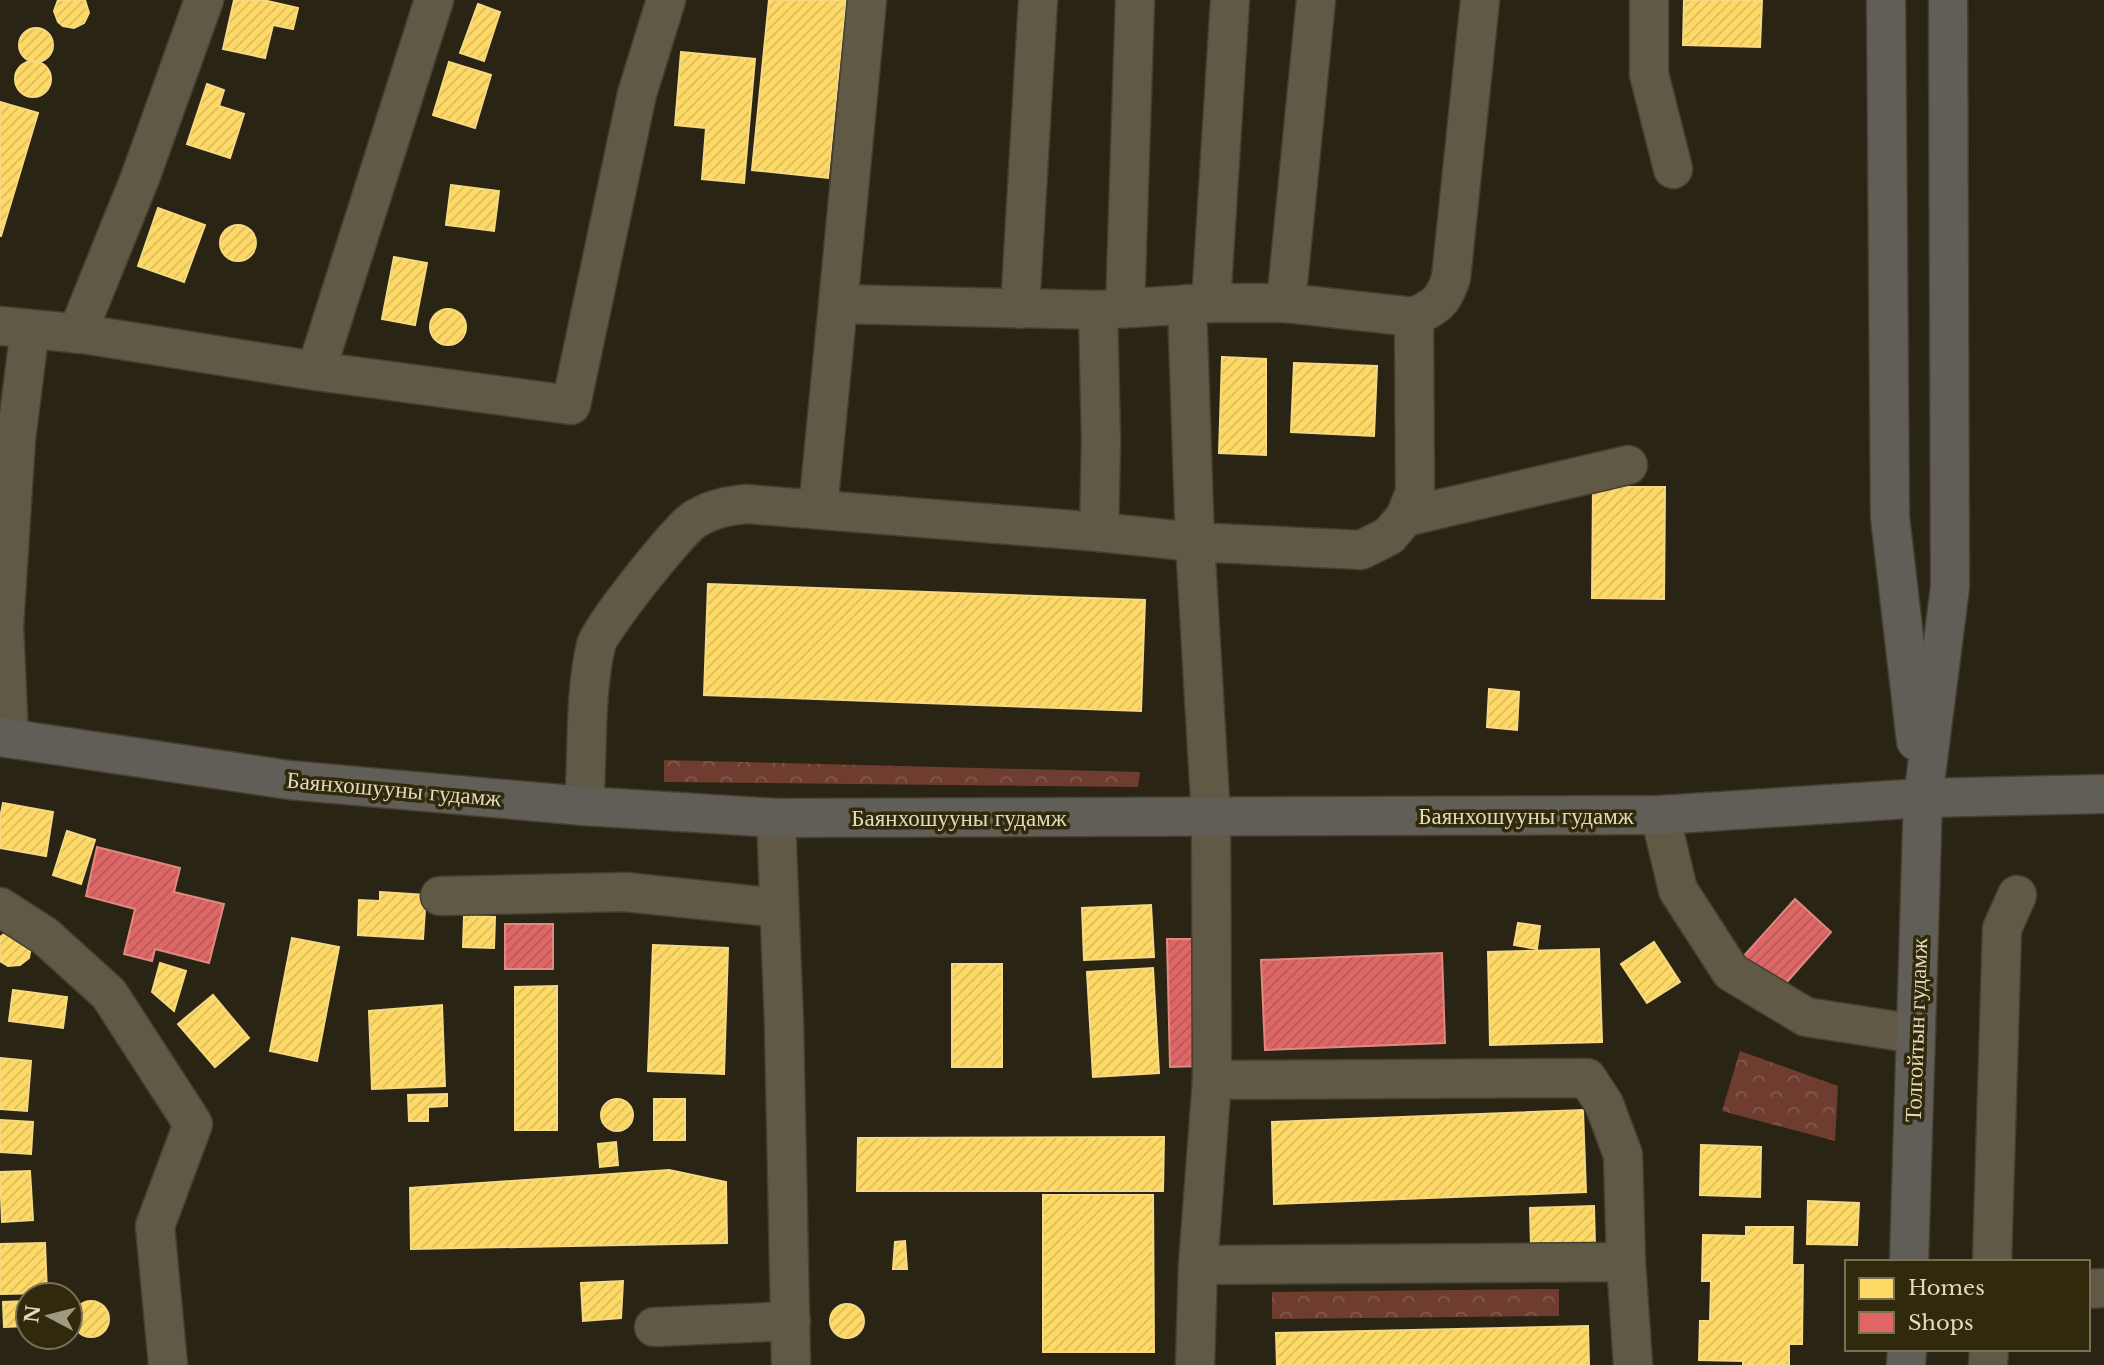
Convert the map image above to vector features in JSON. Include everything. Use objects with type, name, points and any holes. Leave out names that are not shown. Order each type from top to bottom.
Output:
[{"type":"main road","points":[[1886,0],[1891,517],[1923,799]]},
{"type":"main road","points":[[1923,799],[1950,587],[1948,0]]},
{"type":"main road","name":"Баянхошууны гудамж","points":[[4,738],[289,780],[584,806],[776,818],[1660,815],[1923,799],[2104,794]]},
{"type":"main road","name":"Толгойтын гудамж","points":[[1909,1260],[1923,799]]},
{"type":"street","points":[[77,334],[140,178],[204,0]]},
{"type":"street","points":[[316,371],[434,0]]},
{"type":"street","points":[[4,738],[4,626],[16,439],[15,328],[77,334],[316,371],[571,405],[637,94],[666,0]]},
{"type":"street","points":[[818,509],[867,0]]},
{"type":"street","points":[[1020,309],[1038,0]]},
{"type":"street","points":[[1099,532],[1101,441],[1135,0]]},
{"type":"street","points":[[1195,1365],[1198,1265],[1212,1080],[1211,817],[1195,542],[1199,303],[1230,0]]},
{"type":"street","points":[[1286,303],[1316,0]]},
{"type":"street","points":[[838,304],[1112,309],[1199,303],[1286,303],[1414,317],[1433,308],[1444,298],[1451,278],[1480,0]]},
{"type":"street","points":[[1649,0],[1649,75],[1673,169]]},
{"type":"street","points":[[584,806],[591,676],[597,642],[612,616],[692,521],[716,507],[746,504],[1195,542],[1361,550],[1389,536],[1405,517],[1415,492],[1414,317]]},
{"type":"street","points":[[1405,517],[1628,465]]},
{"type":"street","points":[[1660,815],[1678,890],[1731,972],[1805,1017],[1916,1034]]},
{"type":"street","points":[[776,818],[791,1365]]},
{"type":"street","points":[[440,896],[625,892],[779,908]]},
{"type":"street","points":[[1992,1260],[2002,929],[2017,895]]},
{"type":"street","points":[[0,907],[46,936],[109,995],[193,1124],[155,1226],[168,1365]]},
{"type":"street","points":[[1212,1080],[1587,1078],[1604,1104],[1623,1155],[1633,1365]]},
{"type":"street","points":[[1198,1265],[1626,1262]]},
{"type":"street","points":[[654,1327],[791,1321]]},
{"type":"green space","points":[[664,760],[1140,772],[1138,787],[664,782]]},
{"type":"green space","points":[[1740,1051],[1838,1086],[1835,1141],[1722,1111]]},
{"type":"green space","points":[[1559,1289],[1559,1316],[1272,1319],[1272,1292]]},
{"type":"building: Homes","points":[[58,0],[85,0],[89,13],[84,23],[74,28],[58,22],[54,11]]},
{"type":"building: Homes","points":[[234,0],[263,0],[298,8],[293,29],[273,25],[265,58],[223,49]]},
{"type":"building: Homes","points":[[769,0],[846,0],[828,178],[752,170]]},
{"type":"building: Homes","points":[[1684,0],[1762,0],[1760,47],[1683,45]]},
{"type":"building: Homes","points":[[478,4],[500,12],[484,61],[460,53]]},
{"type":"building: Homes","points":[[36,28],[48,33],[53,45],[48,57],[36,62],[24,57],[19,45],[24,33]]},
{"type":"building: Homes","points":[[681,52],[755,59],[744,183],[702,179],[706,128],[675,125]]},
{"type":"building: Homes","points":[[33,61],[46,66],[51,79],[46,92],[33,97],[20,92],[15,79],[20,66]]},
{"type":"building: Homes","points":[[449,62],[491,75],[475,128],[433,115]]},
{"type":"building: Homes","points":[[207,84],[224,90],[219,106],[244,114],[230,158],[187,144]]},
{"type":"building: Homes","points":[[0,102],[38,113],[1,236],[0,236]]},
{"type":"building: Homes","points":[[451,185],[499,191],[494,231],[446,225]]},
{"type":"building: Homes","points":[[158,208],[205,225],[184,282],[138,266]]},
{"type":"building: Homes","points":[[238,225],[251,230],[256,243],[251,256],[238,261],[225,256],[220,243],[225,230]]},
{"type":"building: Homes","points":[[394,257],[427,263],[415,325],[382,319]]},
{"type":"building: Homes","points":[[448,309],[461,314],[466,327],[461,340],[448,345],[435,340],[430,327],[435,314]]},
{"type":"building: Homes","points":[[1222,357],[1266,359],[1266,455],[1219,453]]},
{"type":"building: Homes","points":[[1294,363],[1377,366],[1374,436],[1291,432]]},
{"type":"building: Homes","points":[[1593,487],[1665,487],[1664,599],[1592,598]]},
{"type":"building: Homes","points":[[708,584],[1145,600],[1141,711],[704,695]]},
{"type":"building: Homes","points":[[1489,689],[1519,692],[1517,730],[1487,727]]},
{"type":"building: Homes","points":[[3,803],[53,812],[46,856],[0,848]]},
{"type":"building: Homes","points":[[67,831],[95,840],[81,884],[53,875]]},
{"type":"building: Homes","points":[[380,892],[426,895],[423,939],[358,935],[359,900],[380,901]]},
{"type":"building: Homes","points":[[1151,905],[1154,957],[1084,960],[1082,908]]},
{"type":"building: Homes","points":[[464,916],[495,917],[494,948],[463,947]]},
{"type":"building: Homes","points":[[1518,923],[1540,926],[1537,949],[1514,945]]},
{"type":"building: Homes","points":[[8,931],[31,946],[29,958],[20,965],[8,966],[0,961],[0,937]]},
{"type":"building: Homes","points":[[292,938],[339,947],[317,1061],[270,1051]]},
{"type":"building: Homes","points":[[1654,942],[1680,982],[1647,1003],[1621,964]]},
{"type":"building: Homes","points":[[653,945],[728,948],[724,1074],[648,1071]]},
{"type":"building: Homes","points":[[1599,949],[1602,1042],[1490,1045],[1488,952]]},
{"type":"building: Homes","points":[[160,963],[186,971],[174,1011],[152,992]]},
{"type":"building: Homes","points":[[952,964],[1002,964],[1002,1067],[952,1067]]},
{"type":"building: Homes","points":[[1153,968],[1159,1073],[1093,1077],[1087,972]]},
{"type":"building: Homes","points":[[557,986],[557,1130],[515,1130],[515,987]]},
{"type":"building: Homes","points":[[13,990],[67,997],[63,1028],[9,1021]]},
{"type":"building: Homes","points":[[213,995],[249,1038],[215,1067],[178,1024]]},
{"type":"building: Homes","points":[[442,1005],[445,1086],[372,1089],[369,1011]]},
{"type":"building: Homes","points":[[0,1058],[31,1061],[27,1111],[0,1109]]},
{"type":"building: Homes","points":[[447,1094],[447,1106],[428,1107],[428,1121],[409,1121],[408,1095]]},
{"type":"building: Homes","points":[[617,1099],[628,1104],[633,1115],[628,1126],[617,1131],[606,1126],[601,1115],[606,1104]]},
{"type":"building: Homes","points":[[654,1099],[685,1099],[685,1140],[654,1140]]},
{"type":"building: Homes","points":[[1583,1110],[1586,1192],[1274,1204],[1272,1122]]},
{"type":"building: Homes","points":[[0,1120],[33,1122],[31,1154],[0,1152]]},
{"type":"building: Homes","points":[[1164,1137],[1163,1191],[857,1191],[858,1138]]},
{"type":"building: Homes","points":[[616,1142],[618,1165],[600,1167],[598,1144]]},
{"type":"building: Homes","points":[[1701,1145],[1761,1147],[1760,1197],[1700,1195]]},
{"type":"building: Homes","points":[[669,1170],[726,1182],[727,1243],[411,1249],[410,1188]]},
{"type":"building: Homes","points":[[30,1171],[33,1220],[2,1222],[0,1172]]},
{"type":"building: Homes","points":[[1043,1195],[1153,1195],[1154,1352],[1043,1352]]},
{"type":"building: Homes","points":[[1808,1201],[1859,1203],[1857,1245],[1807,1244]]},
{"type":"building: Homes","points":[[1594,1206],[1595,1245],[1531,1247],[1530,1208]]},
{"type":"building: Homes","points":[[1746,1227],[1793,1227],[1792,1265],[1803,1265],[1802,1344],[1789,1344],[1789,1365],[1743,1365],[1743,1361],[1699,1360],[1700,1321],[1710,1321],[1711,1281],[1702,1281],[1703,1235],[1746,1236]]},
{"type":"building: Homes","points":[[905,1241],[907,1269],[893,1269],[895,1242]]},
{"type":"building: Homes","points":[[45,1243],[47,1281],[14,1281],[14,1294],[0,1294],[0,1244]]},
{"type":"building: Homes","points":[[623,1281],[621,1318],[583,1321],[581,1283]]},
{"type":"building: Homes","points":[[3,1302],[14,1302],[14,1327],[4,1327]]},
{"type":"building: Homes","points":[[84,1303],[98,1303],[104,1306],[109,1319],[104,1332],[91,1337],[84,1335]]},
{"type":"building: Homes","points":[[847,1304],[859,1309],[864,1321],[859,1333],[847,1338],[835,1333],[830,1321],[835,1309]]},
{"type":"building: Homes","points":[[1588,1326],[1589,1365],[1277,1365],[1276,1333]]},
{"type":"building: Shops","points":[[97,847],[180,868],[174,892],[224,904],[209,963],[155,949],[152,961],[124,954],[135,909],[86,896]]},
{"type":"building: Shops","points":[[1795,899],[1831,932],[1779,991],[1742,958]]},
{"type":"building: Shops","points":[[505,924],[553,924],[553,969],[505,969]]},
{"type":"building: Shops","points":[[1167,939],[1198,939],[1201,1066],[1170,1067]]},
{"type":"building: Shops","points":[[1442,953],[1445,1043],[1265,1050],[1261,960]]}]
